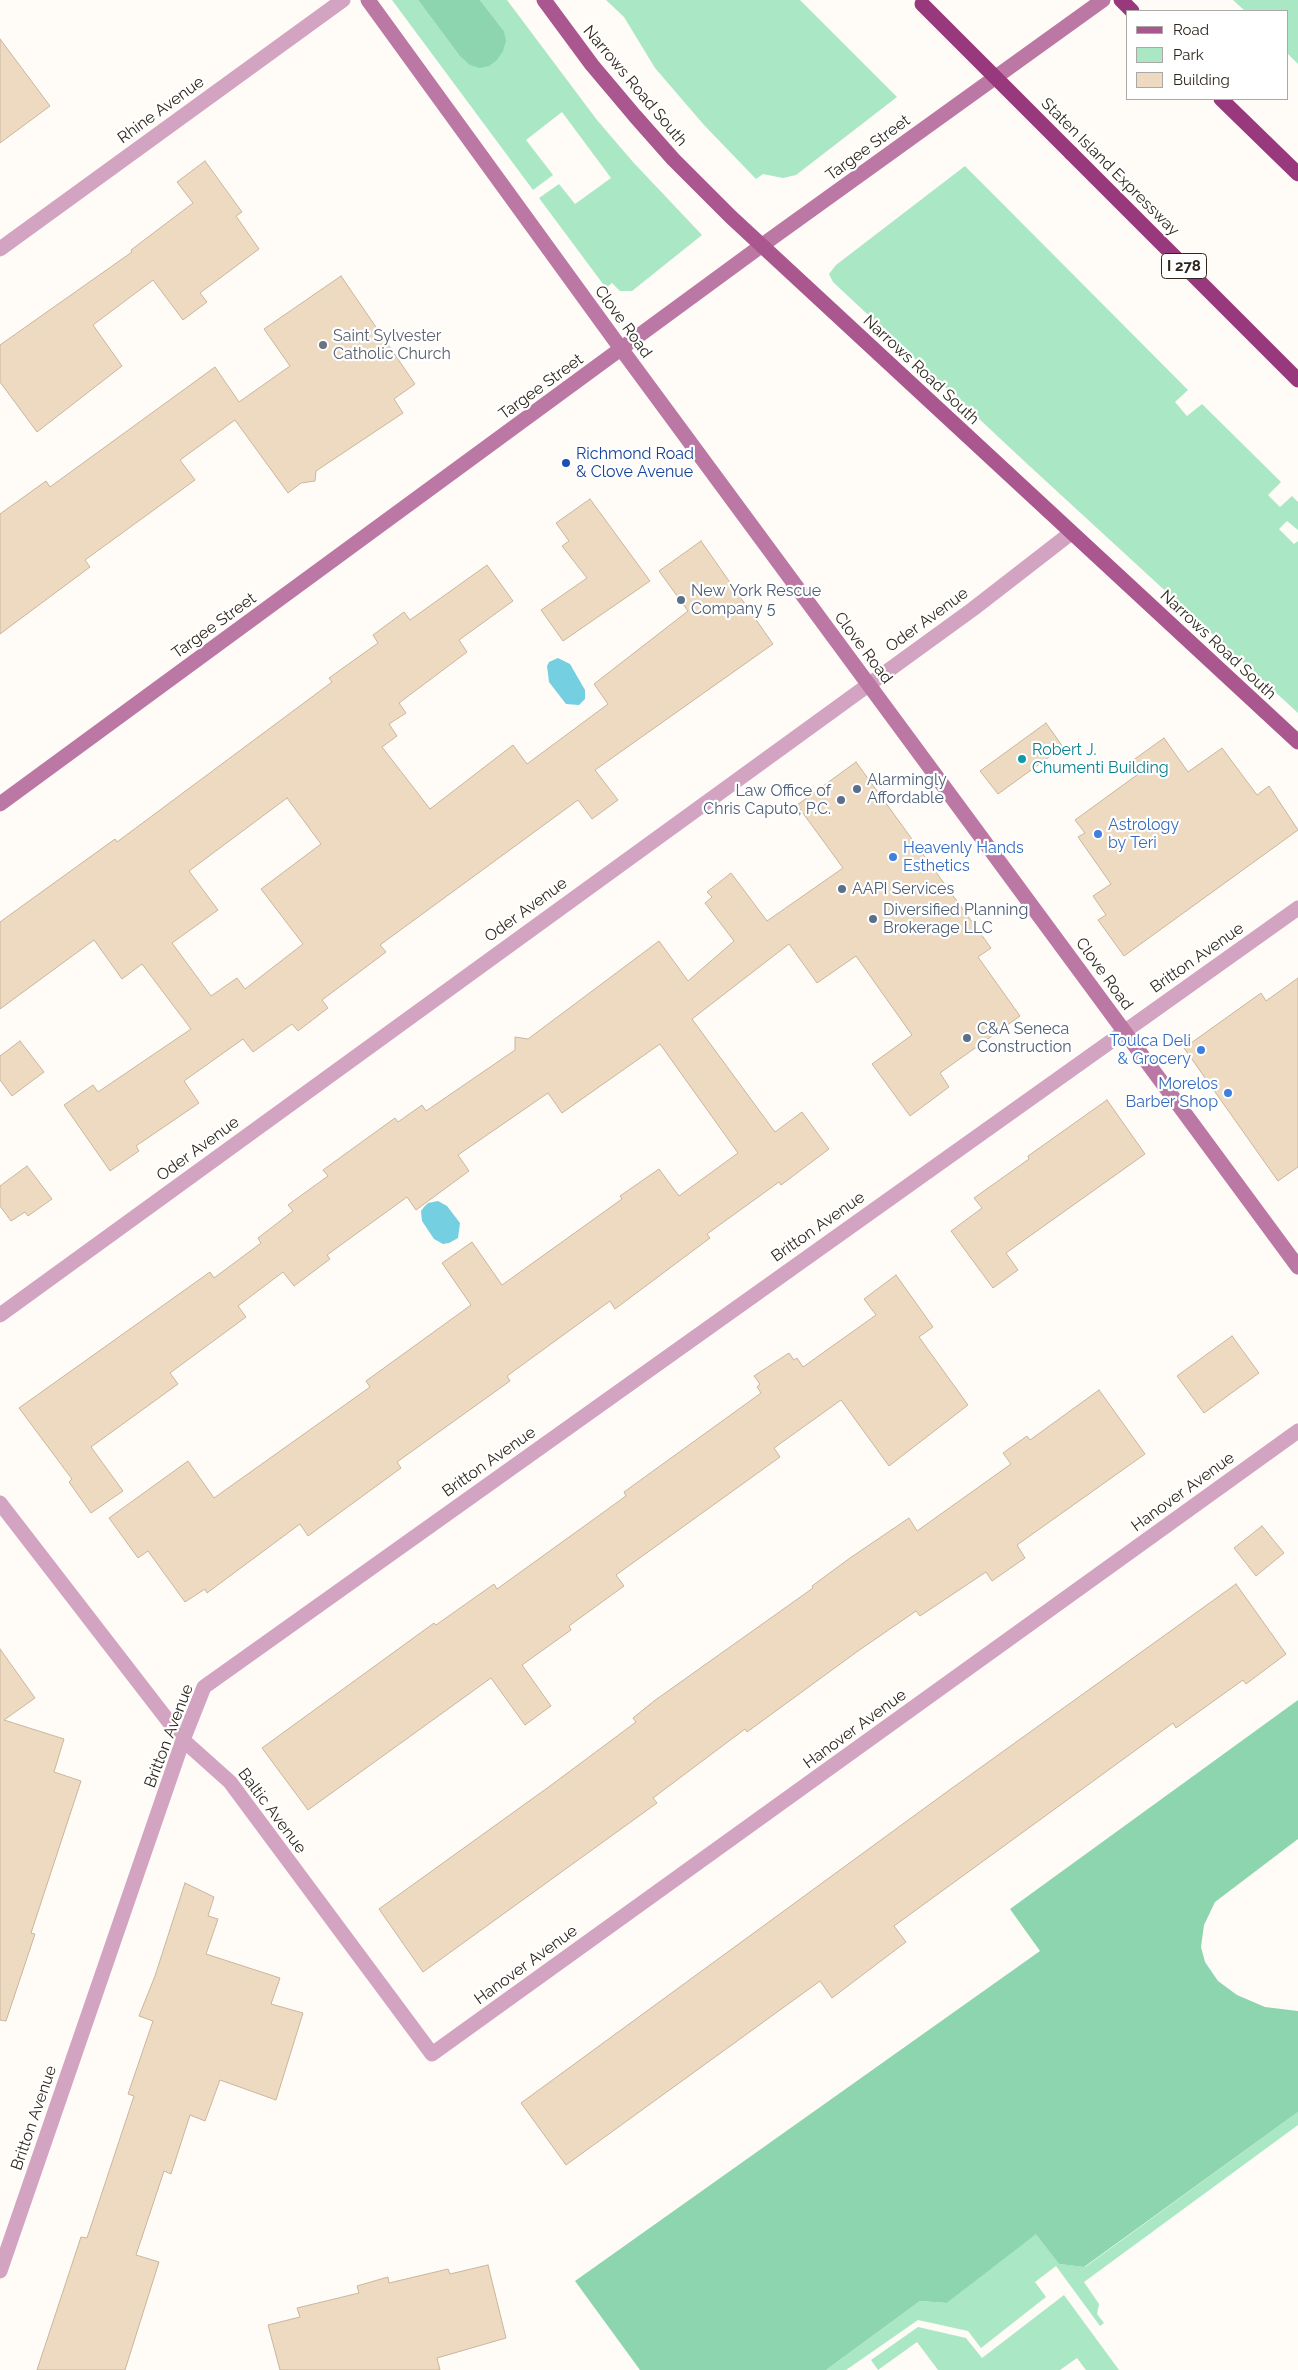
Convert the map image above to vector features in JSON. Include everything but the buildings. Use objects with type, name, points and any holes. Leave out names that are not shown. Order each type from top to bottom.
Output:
[{"type":"highway","points":[[1121,0],[1131,10]]},
{"type":"highway","name":"Staten Island Expressway","points":[[920,2],[1298,380]]},
{"type":"highway","points":[[1222,100],[1298,174]]},
{"type":"main road","name":"Narrows Road South","points":[[544,0],[592,64],[641,123],[673,159],[761,246],[1298,742]]},
{"type":"street","name":"Rhine Avenue","points":[[0,249],[343,0]]},
{"type":"street","name":"Clove Road","points":[[368,0],[622,350],[1298,1267]]},
{"type":"street","name":"Targee Street","points":[[0,804],[622,350],[761,246],[1103,0]]},
{"type":"street","name":"Oder Avenue","points":[[0,1315],[1037,561],[1071,533]]},
{"type":"street","name":"Britton Avenue","points":[[0,2271],[183,1740],[204,1687],[1298,908]]},
{"type":"street","name":"Hanover Avenue","points":[[432,2054],[1298,1432]]},
{"type":"street","name":"Baltic Avenue","points":[[0,1503],[183,1740],[230,1782],[432,2054]]},
{"type":"green space","points":[[392,0],[418,0],[459,55],[504,31],[480,0],[507,0],[597,120],[633,162],[702,235],[632,291],[620,291],[612,283],[606,288],[539,198],[559,184],[575,204],[611,178],[562,112],[526,140],[553,175],[533,190]]},
{"type":"green space","points":[[418,0],[480,0],[504,31],[506,41],[503,51],[497,60],[489,66],[480,68],[470,65],[459,55]]},
{"type":"green space","points":[[606,0],[800,0],[897,97],[796,175],[783,178],[763,174],[756,179],[704,125],[655,68],[624,17]]},
{"type":"green space","points":[[1233,0],[1298,0],[1298,64],[1288,54],[1288,10],[1244,10]]},
{"type":"green space","points":[[965,166],[1188,390],[1175,402],[1187,416],[1202,404],[1281,482],[1268,495],[1280,507],[1292,496],[1298,502],[1298,530],[1287,521],[1279,529],[1294,544],[1298,541],[1298,713],[833,282],[829,274],[836,265]]},
{"type":"green space","points":[[1298,1700],[1298,1839],[1215,1902],[1204,1925],[1201,1947],[1205,1962],[1218,1981],[1237,1995],[1265,2007],[1298,2011],[1298,2112],[1084,2267],[1059,2264],[1036,2234],[947,2303],[920,2301],[826,2370],[640,2370],[575,2281],[1040,1951],[1010,1909]]},
{"type":"green space","points":[[1298,2112],[1298,2125],[1084,2282],[1099,2304],[1097,2314],[1104,2323],[1100,2326],[1056,2266],[1035,2282],[1046,2297],[981,2348],[968,2331],[918,2320],[846,2370],[826,2370],[920,2301],[947,2303],[1036,2233],[1059,2264],[1085,2267]]},
{"type":"green space","points":[[1064,2295],[1119,2370],[1086,2370],[1077,2358],[1060,2370],[938,2370],[917,2342],[878,2370],[871,2360],[918,2327],[966,2338],[982,2358]]},
{"type":"water","points":[[558,658],[570,664],[585,690],[585,699],[579,705],[566,704],[549,682],[547,666],[549,662]]},
{"type":"water","points":[[438,1201],[447,1206],[460,1223],[458,1238],[449,1243],[443,1244],[434,1239],[422,1221],[421,1211],[424,1207],[428,1203]]},
{"type":"place","name":"Saint Sylvester Catholic Church","points":[[323,345]]},
{"type":"place","name":"Richmond Road & Clove Avenue","points":[[566,463]]},
{"type":"place","name":"New York Rescue Company 5","points":[[681,600]]},
{"type":"place","name":"Robert J. Chumenti Building","points":[[1022,759]]},
{"type":"place","name":"Alarmingly Affordable","points":[[857,789]]},
{"type":"place","name":"Law Office of Chris Caputo, P.C.","points":[[841,800]]},
{"type":"place","name":"Astrology by Teri","points":[[1098,834]]},
{"type":"place","name":"Heavenly Hands Esthetics","points":[[893,857]]},
{"type":"place","name":"AAPI Services","points":[[842,889]]},
{"type":"place","name":"Diversified Planning Brokerage LLC","points":[[873,919]]},
{"type":"place","name":"C&A Seneca Construction","points":[[967,1038]]},
{"type":"place","name":"Toulca Deli & Grocery","points":[[1201,1050]]},
{"type":"place","name":"Morelos Barber Shop","points":[[1228,1093]]}]
